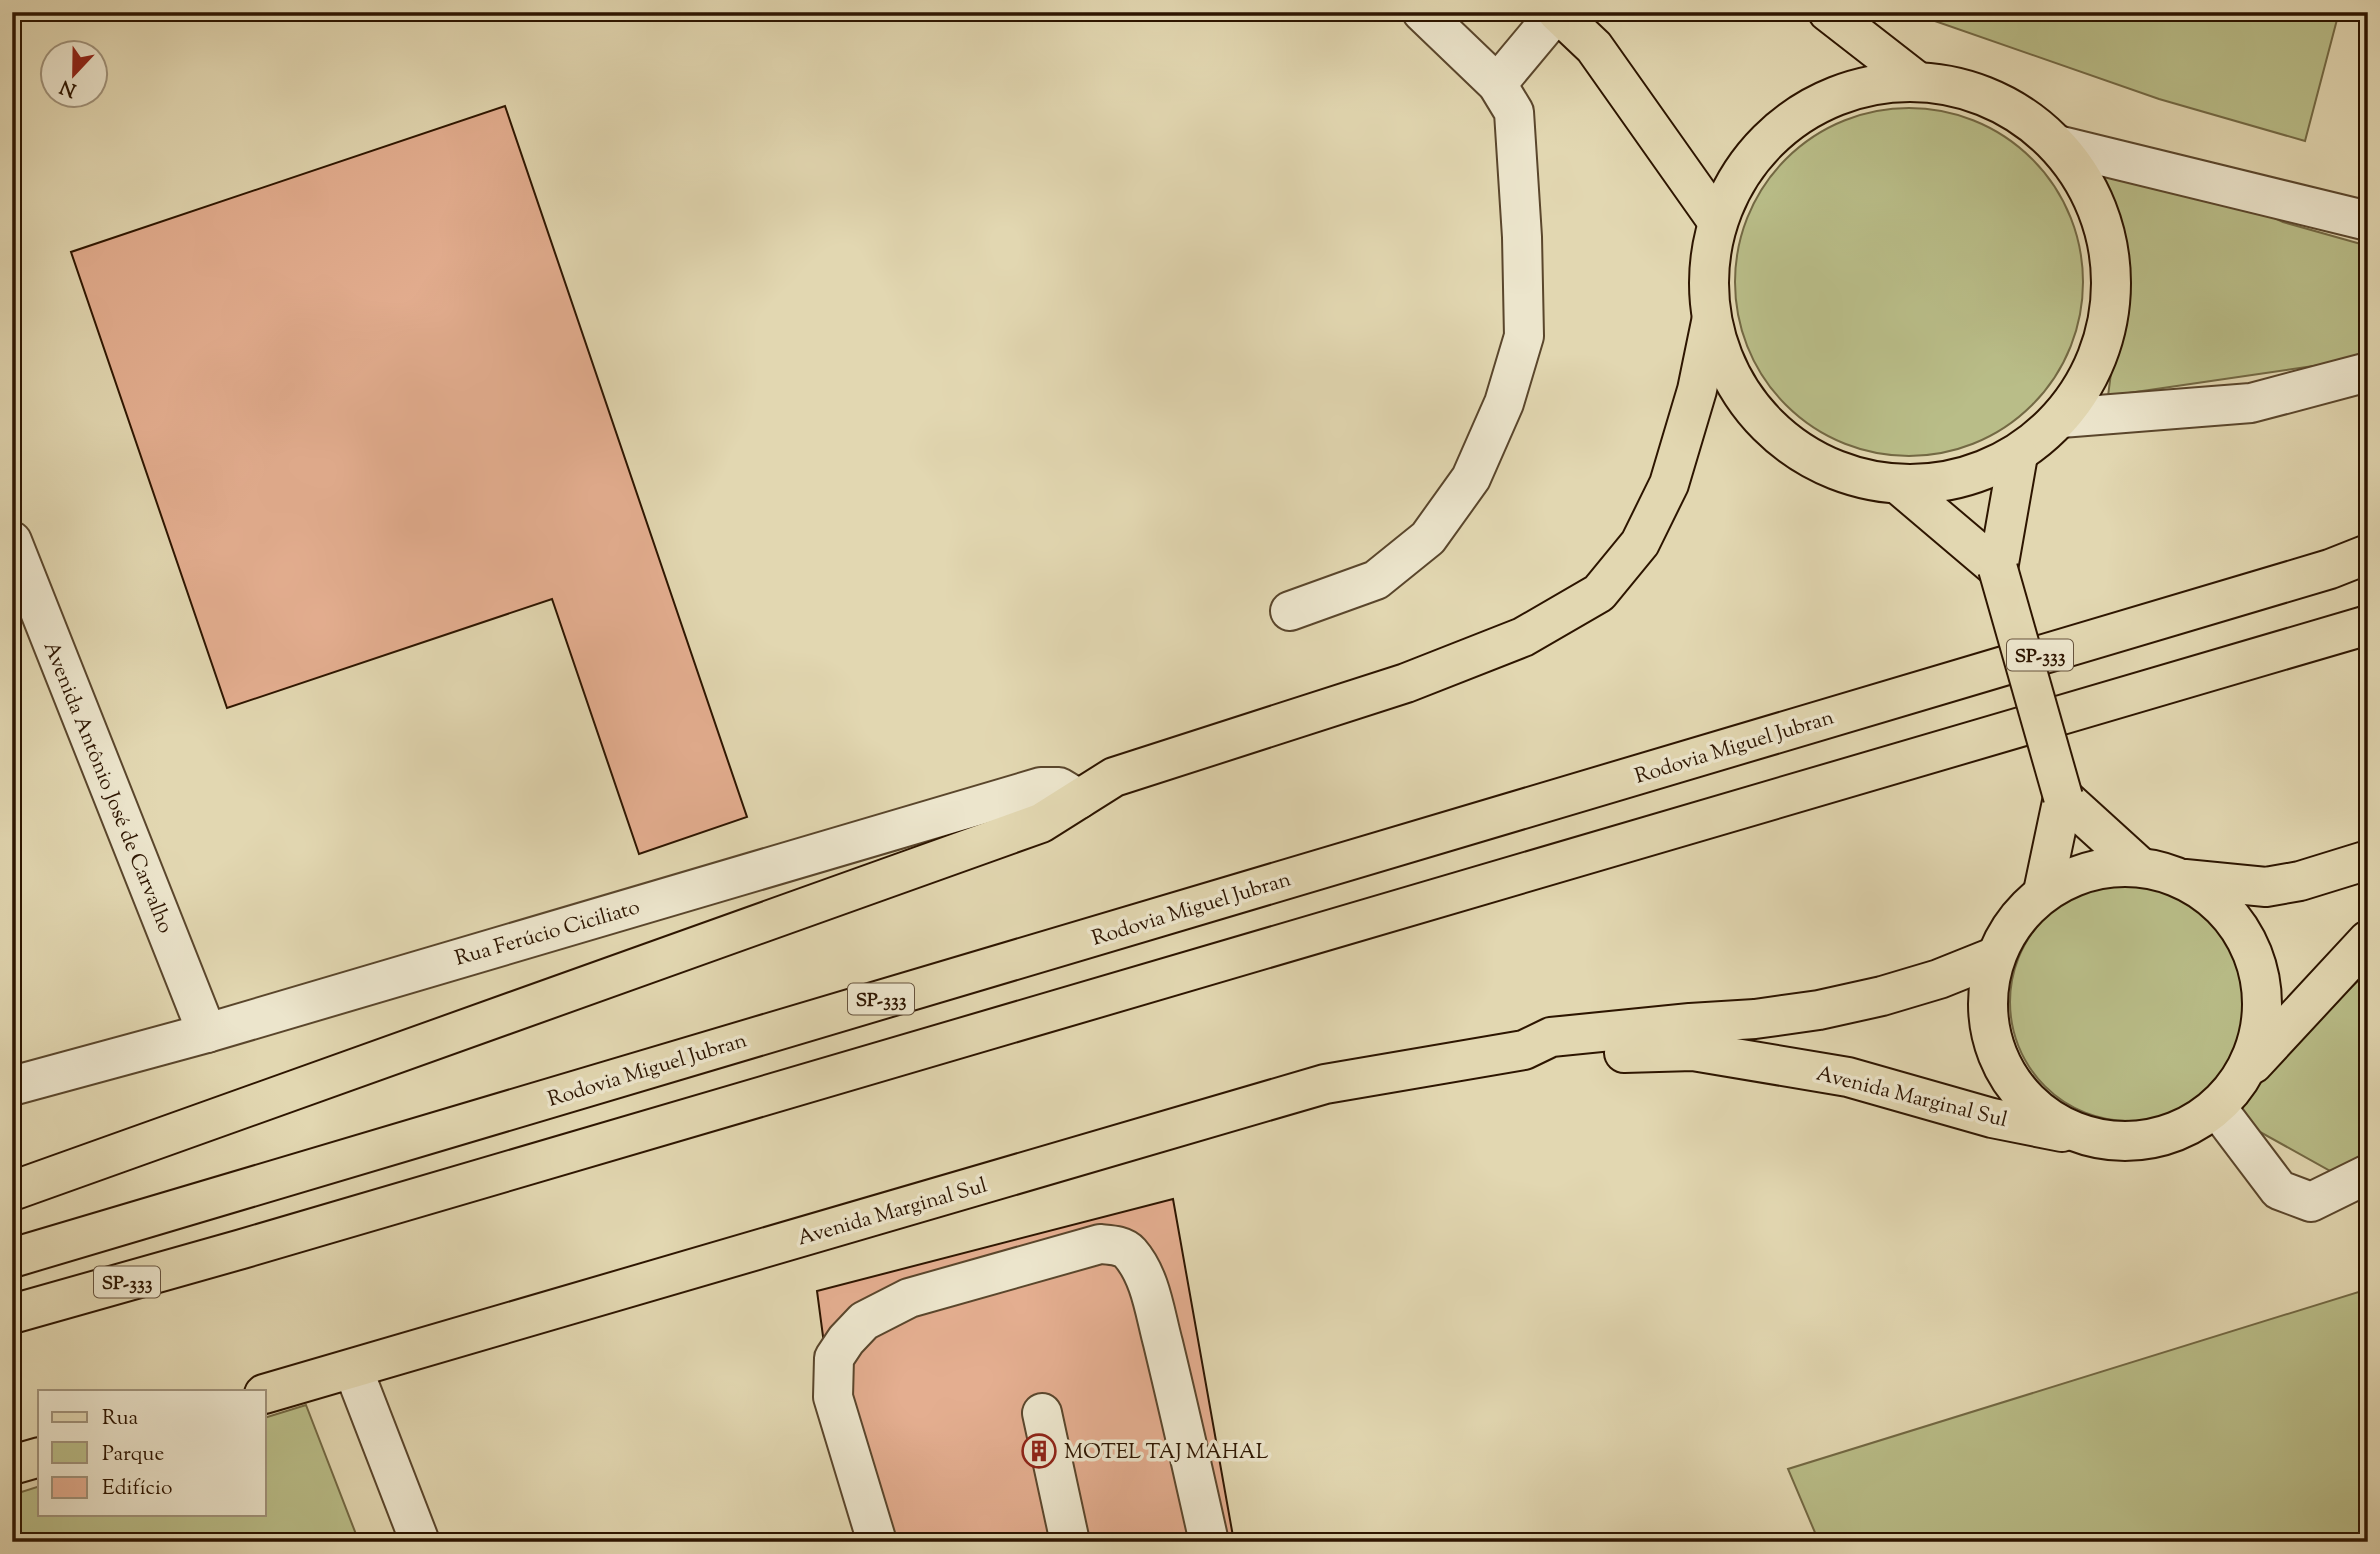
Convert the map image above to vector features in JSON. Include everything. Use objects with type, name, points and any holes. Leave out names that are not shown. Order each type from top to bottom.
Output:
[{"type":"main road","points":[[1557,12],[1594,29],[1717,221]]},
{"type":"main road","points":[[1828,12],[1918,82]]},
{"type":"main road","points":[[12,1191],[1041,823],[1114,777],[1406,683],[1523,636],[1599,593],[1640,543],[1669,484],[1697,390],[1711,322],[1708,271],[1717,221],[1747,163],[1794,118],[1852,90],[1918,82],[1969,91],[2016,112],[2057,145],[2091,195],[2109,251],[2110,310],[2094,368],[2061,418],[2018,455],[1961,478],[1899,485],[1834,470],[1777,436],[1735,384],[1711,322]]},
{"type":"main road","points":[[2018,455],[1998,569],[2063,797],[2043,892]]},
{"type":"main road","points":[[1899,485],[1998,569]]},
{"type":"main road","name":"Rodovia Miguel Jubran","points":[[12,1258],[2317,573],[2368,554]]},
{"type":"main road","name":"SP-333","points":[[12,1314],[268,1242],[2368,625]]},
{"type":"main road","points":[[2063,797],[2140,867]]},
{"type":"main road","points":[[2368,860],[2311,878],[2266,887],[2183,879],[2140,867],[2089,871],[2043,892],[2014,921],[1994,957],[1986,1002],[1994,1047],[2015,1088],[2049,1119],[2091,1138],[2136,1142],[2179,1132],[2217,1108],[2247,1070],[2368,940]]},
{"type":"main road","points":[[2183,879],[2220,904],[2247,940],[2262,983],[2262,1028],[2247,1070]]},
{"type":"main road","name":"Avenida Marginal Sul","points":[[266,1393],[1325,1083],[1524,1050],[1551,1037],[1755,1019],[1819,1010],[1882,996],[1939,979],[1994,957]]},
{"type":"main road","name":"Avenida Marginal Sul","points":[[1524,1050],[1562,1055],[1693,1051],[1847,1077],[1992,1118],[2091,1138]]},
{"type":"main road","points":[[12,1465],[38,1458]]},
{"type":"street","points":[[1290,611],[1376,580],[1428,538],[1471,478],[1504,403],[1524,336],[1522,237],[1514,112],[1497,84],[1422,12]]},
{"type":"street","points":[[1497,84],[1557,12]]},
{"type":"street","points":[[2057,145],[2368,221]]},
{"type":"street","points":[[2061,418],[2251,403],[2368,372]]},
{"type":"street","name":"Avenida Antônio José de Carvalho","points":[[12,541],[27,622],[207,1033]]},
{"type":"street","name":"Rua Ferúcio Ciciliato","points":[[12,1086],[207,1033],[1041,787],[1059,787],[1079,799]]},
{"type":"street","points":[[2217,1108],[2278,1190],[2311,1202],[2368,1174]]},
{"type":"street","points":[[877,1542],[833,1397],[834,1359],[846,1340],[864,1321],[909,1298],[1100,1244],[1115,1245],[1129,1251],[1142,1272],[1178,1403],[1209,1542]]},
{"type":"street","points":[[353,1369],[420,1542]]},
{"type":"street","points":[[1042,1413],[1070,1542]]},
{"type":"green space","points":[[1909,12],[2339,12],[2305,141],[2159,99]]},
{"type":"green space","points":[[1892,108],[1926,108],[1960,115],[1991,128],[2020,147],[2044,171],[2063,200],[2076,231],[2083,265],[2083,299],[2076,333],[2063,364],[2044,393],[2020,417],[1991,436],[1960,449],[1926,456],[1892,456],[1858,449],[1827,436],[1798,417],[1774,393],[1755,364],[1742,333],[1735,299],[1735,265],[1742,231],[1755,200],[1774,171],[1798,147],[1827,128],[1858,115]]},
{"type":"green space","points":[[2094,168],[2185,176],[2283,222],[2368,246],[2368,358],[2108,396],[2126,258]]},
{"type":"green space","points":[[2117,883],[2141,883],[2164,888],[2185,897],[2205,910],[2221,926],[2243,967],[2248,1002],[2246,1025],[2239,1048],[2221,1078],[2205,1094],[2164,1116],[2141,1121],[2117,1121],[2094,1116],[2073,1107],[2053,1094],[2037,1078],[2015,1037],[2010,1014],[2010,990],[2015,967],[2024,946],[2037,926],[2053,910],[2094,888]]},
{"type":"green space","points":[[2368,972],[2368,1192],[2217,1108]]},
{"type":"green space","points":[[2368,1289],[2368,1542],[1819,1542],[1788,1469]]},
{"type":"green space","points":[[306,1405],[359,1542],[12,1542],[12,1495],[38,1487],[38,1516],[266,1516],[266,1417]]},
{"type":"building","points":[[505,106],[747,817],[639,854],[552,599],[227,708],[71,252]]},
{"type":"building","name":"MOTEL TAJ MAHAL","points":[[1173,1199],[1234,1542],[892,1542],[826,1359],[817,1291]]},
{"type":"place","name":"MOTEL TAJ MAHAL","points":[[1039,1451]]}]
